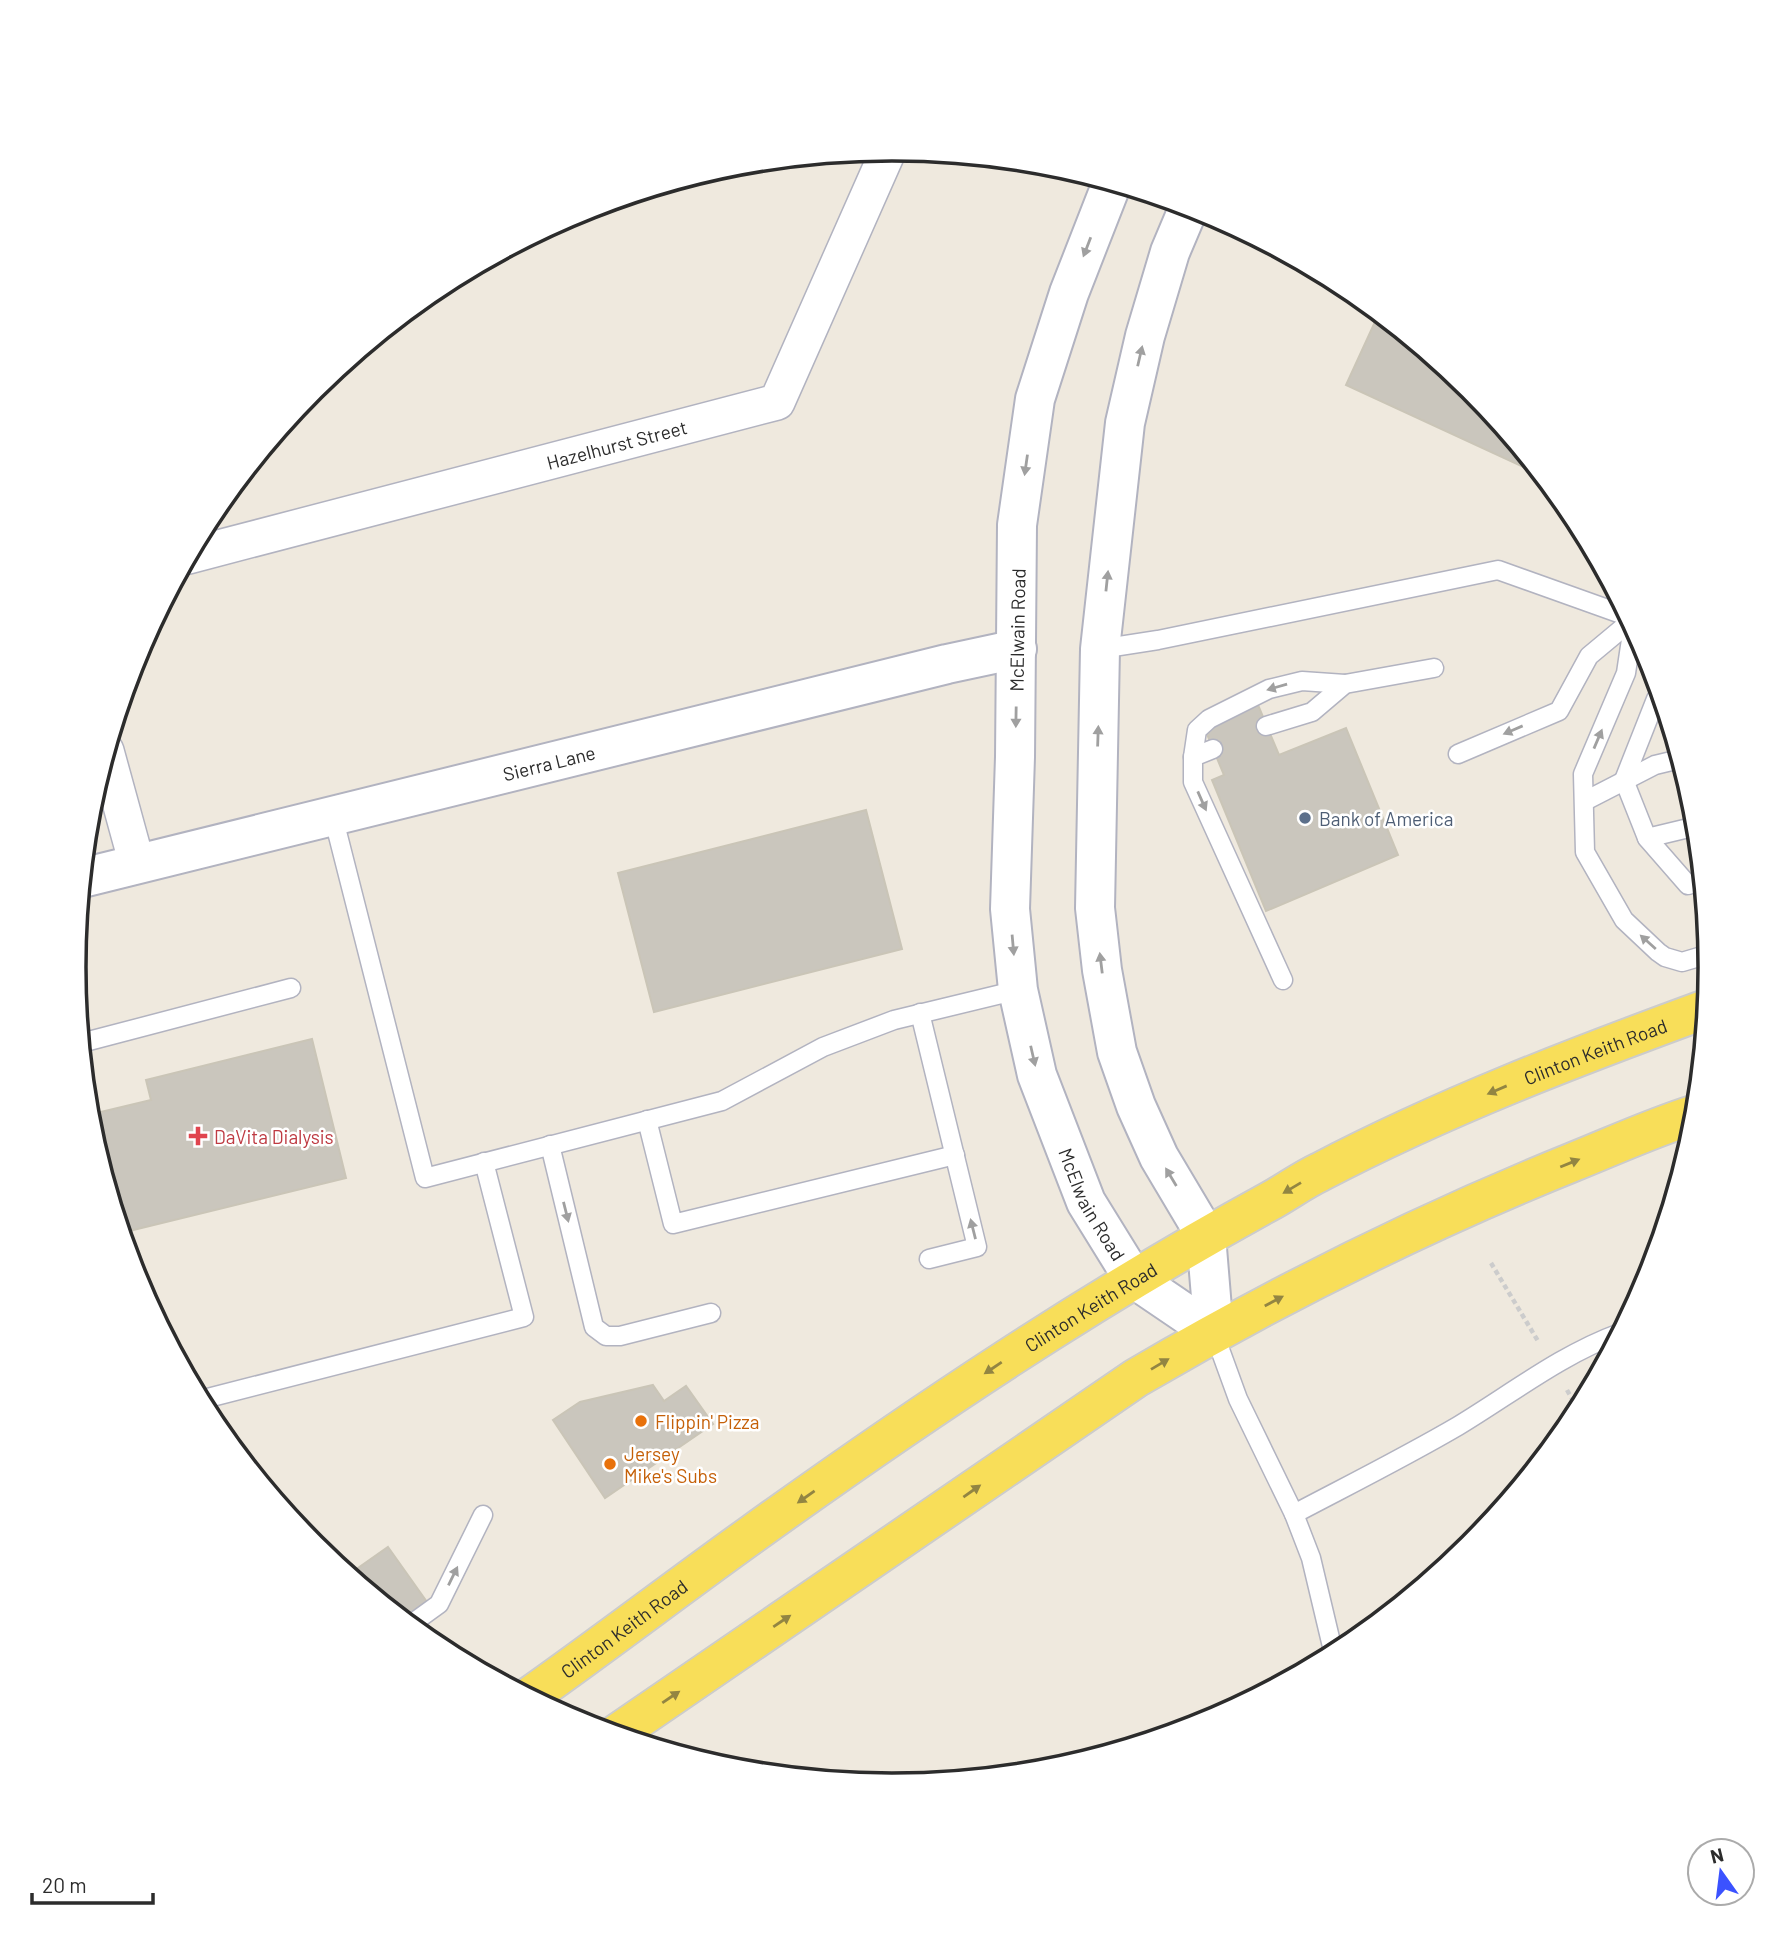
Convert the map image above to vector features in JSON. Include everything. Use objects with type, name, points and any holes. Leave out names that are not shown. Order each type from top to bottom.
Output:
[{"type":"main road","name":"McElwain Road","points":[[1109,191],[1069,293],[1035,399],[1017,525],[1017,649],[1010,909],[1018,990],[1037,1075],[1086,1202],[1133,1278],[1213,1333]]},
{"type":"main road","points":[[1185,217],[1170,253],[1144,336],[1125,424],[1100,649],[1095,908],[1102,970],[1117,1052],[1136,1106],[1159,1157],[1206,1236],[1213,1333]]},
{"type":"main road","name":"Sierra Lane","points":[[91,876],[1017,649]]},
{"type":"main road","name":"Clinton Keith Road","points":[[536,1692],[751,1535],[876,1448],[1133,1278],[1318,1173],[1440,1114],[1583,1054],[1697,1012]]},
{"type":"main road","points":[[625,1728],[1136,1378],[1213,1333],[1396,1239],[1494,1194],[1684,1119]]},
{"type":"street","name":"Hazelhurst Street","points":[[201,553],[778,402],[884,161]]},
{"type":"street","points":[[111,768],[137,864]]},
{"type":"lane","points":[[1100,649],[1158,640],[1498,570],[1615,610]]},
{"type":"lane","points":[[1458,754],[1559,711],[1589,656],[1623,627]]},
{"type":"lane","points":[[1630,644],[1626,673],[1583,775],[1585,852],[1624,920],[1665,957],[1682,962],[1698,957]]},
{"type":"lane","points":[[1283,980],[1193,782],[1197,730],[1209,719],[1269,689],[1302,681],[1345,684],[1434,668]]},
{"type":"lane","points":[[1266,726],[1312,712],[1345,684]]},
{"type":"lane","points":[[1654,706],[1624,780],[1647,838],[1688,885],[1693,883]]},
{"type":"lane","points":[[1193,757],[1213,749]]},
{"type":"lane","points":[[1585,801],[1655,765],[1671,761]]},
{"type":"lane","points":[[332,816],[425,1178],[722,1101],[823,1048],[894,1020],[1018,990]]},
{"type":"lane","points":[[1647,838],[1686,829]]},
{"type":"lane","points":[[89,1041],[291,988]]},
{"type":"lane","points":[[920,1013],[977,1247],[929,1259]]},
{"type":"lane","points":[[647,1121],[673,1224],[955,1155]]},
{"type":"lane","points":[[550,1145],[594,1327],[607,1336],[620,1336],[711,1314]]},
{"type":"lane","points":[[211,1397],[524,1317],[484,1163]]},
{"type":"lane","points":[[1213,1333],[1238,1399],[1294,1514],[1311,1558],[1331,1643]]},
{"type":"lane","points":[[1294,1514],[1458,1426],[1553,1367],[1608,1338]]},
{"type":"lane","points":[[418,1619],[439,1604],[483,1515]]},
{"type":"path","points":[[1492,1263],[1572,1399]]},
{"type":"building","points":[[1375,322],[1424,361],[1462,397],[1524,467],[1346,385]]},
{"type":"building","name":"Bank of America","points":[[1258,705],[1279,755],[1346,728],[1398,855],[1266,911],[1212,780],[1224,775],[1204,727]]},
{"type":"building","points":[[866,810],[902,949],[654,1012],[618,873]]},
{"type":"building","points":[[312,1039],[346,1178],[130,1231],[113,1176],[99,1112],[151,1100],[146,1080]]},
{"type":"building","points":[[653,1385],[664,1401],[686,1386],[713,1424],[605,1498],[553,1420],[580,1402]]},
{"type":"building","points":[[388,1547],[427,1602],[410,1614],[356,1570]]},
{"type":"place","name":"Bank of America","points":[[1305,818]]},
{"type":"place","name":"DaVita Dialysis","points":[[198,1136]]},
{"type":"place","name":"Flippin' Pizza","points":[[641,1421]]},
{"type":"place","name":"Jersey Mike's Subs","points":[[610,1464]]}]
